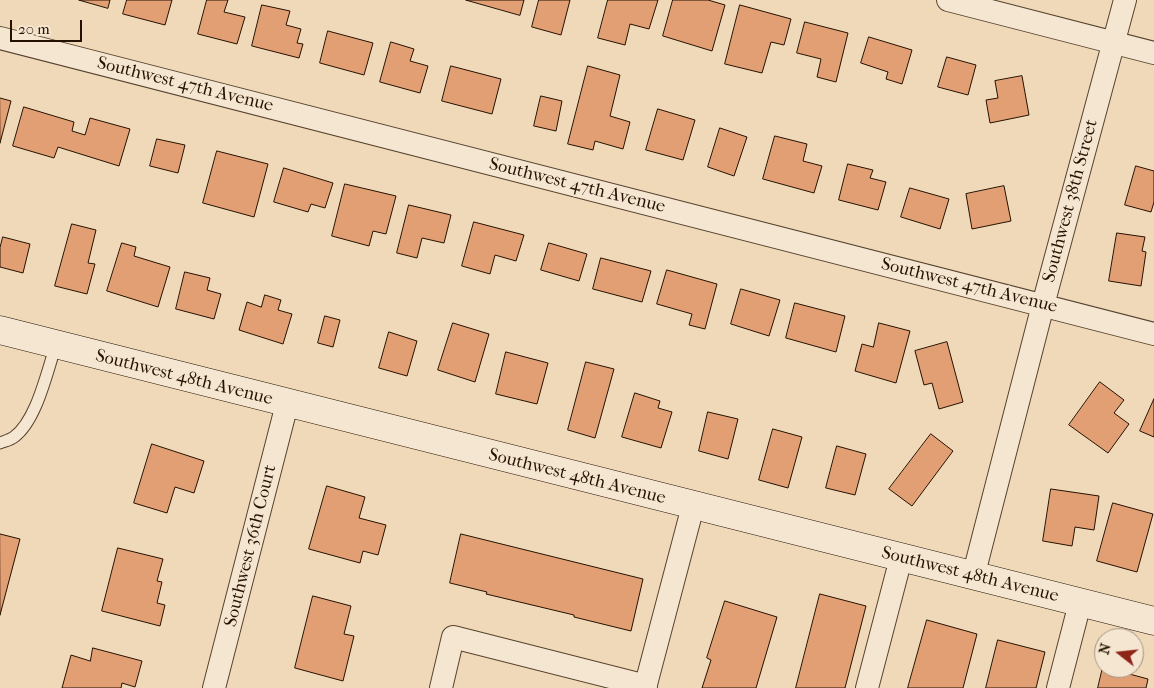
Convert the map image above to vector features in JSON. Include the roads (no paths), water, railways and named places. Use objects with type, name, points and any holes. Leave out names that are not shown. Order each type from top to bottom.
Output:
[{"type":"street","points":[[948,0],[1154,53]]},
{"type":"street","name":"Southwest 38th Street","points":[[974,577],[1043,305],[1125,0]]},
{"type":"street","name":"Southwest 47th Avenue","points":[[0,38],[1154,334]]},
{"type":"street","name":"Southwest 48th Avenue","points":[[0,330],[287,404],[1154,621]]},
{"type":"street","name":"Southwest 36th Court","points":[[214,688],[287,404]]},
{"type":"street","points":[[441,688],[453,637],[646,687],[693,506]]},
{"type":"street","points":[[867,688],[901,558]]},
{"type":"street","points":[[1058,688],[1080,603]]},
{"type":"lane","points":[[0,443],[13,438],[19,433],[32,416],[56,345]]}]
